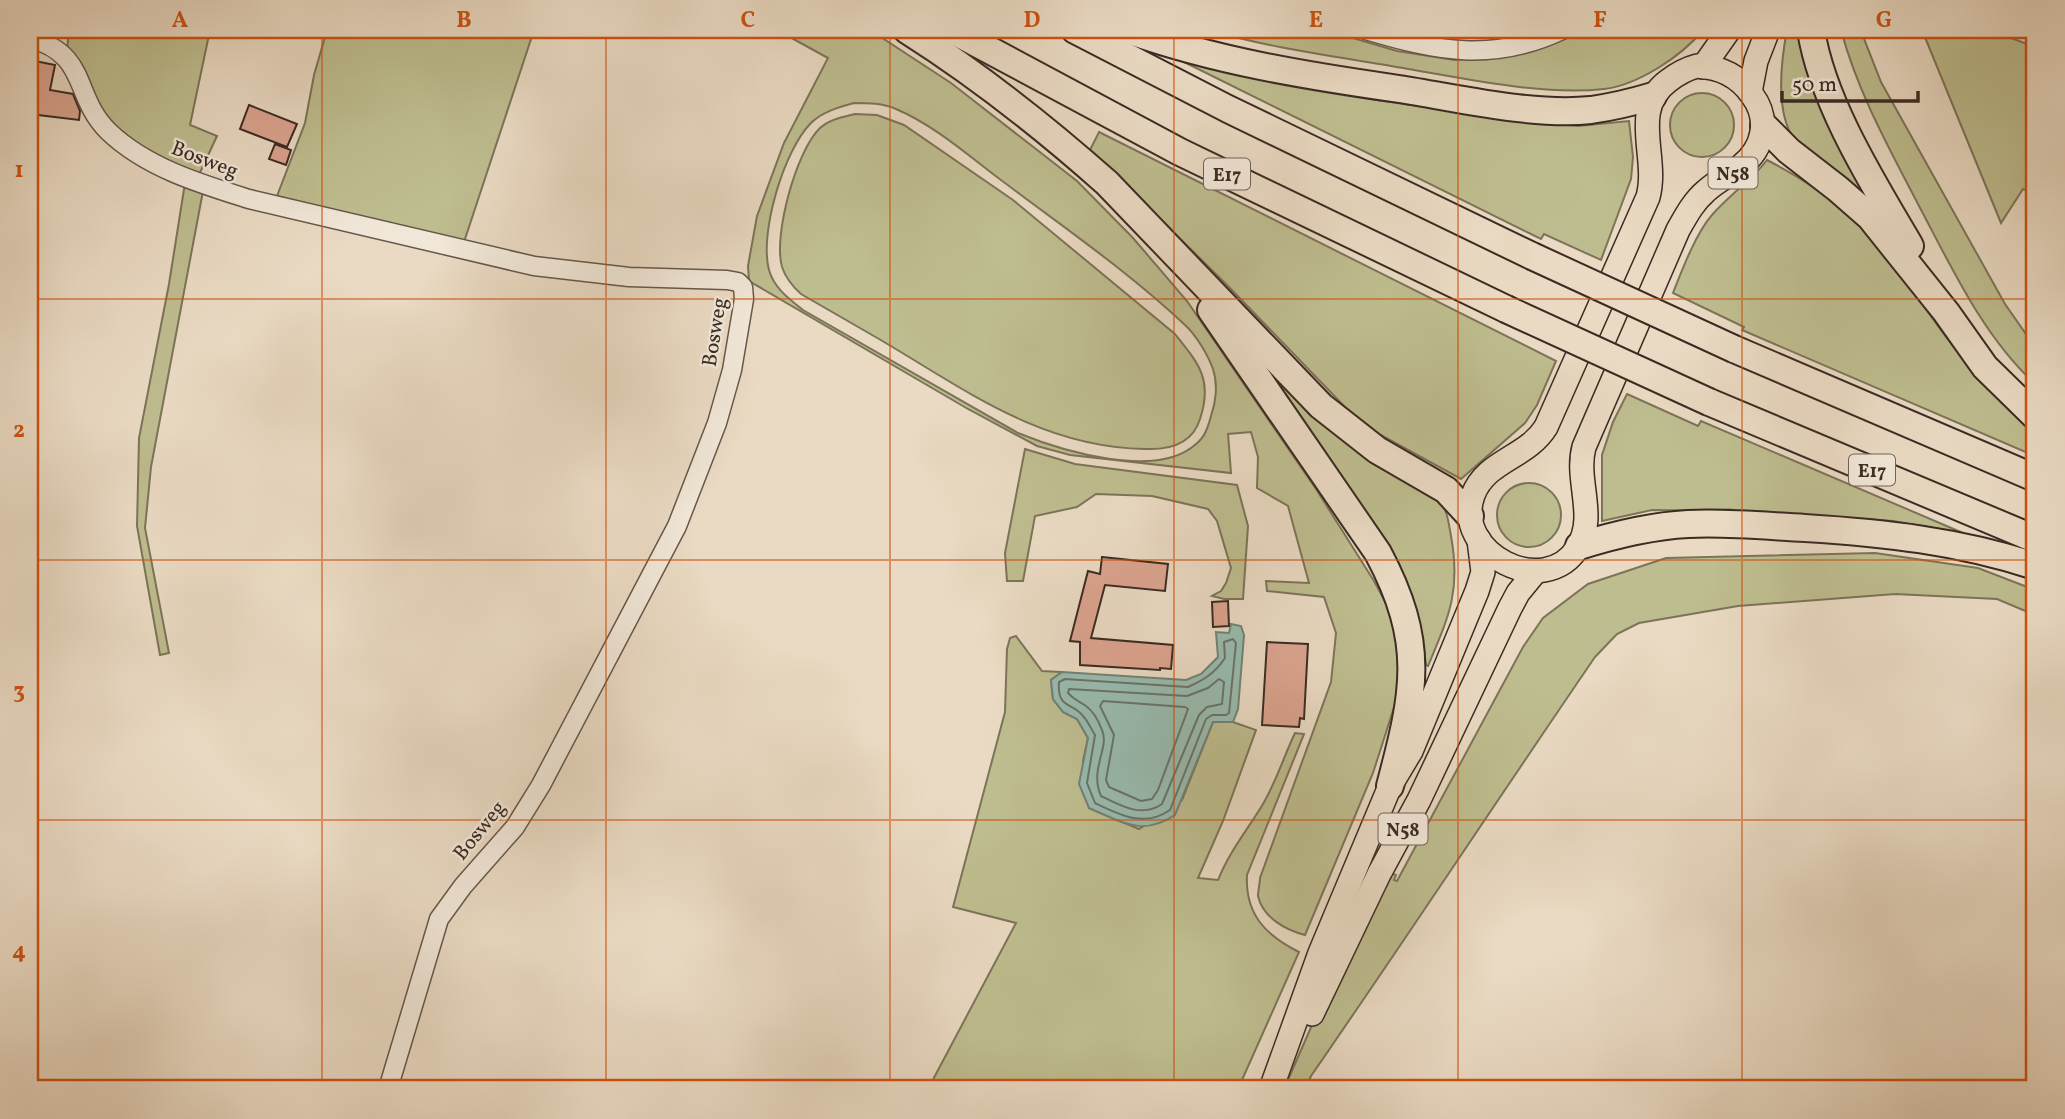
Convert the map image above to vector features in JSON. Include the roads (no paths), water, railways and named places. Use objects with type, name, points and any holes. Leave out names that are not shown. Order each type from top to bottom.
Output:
[{"type":"highway","points":[[907,30],[974,75],[1080,159],[1107,183],[1339,423],[1377,450],[1446,490],[1474,528]]},
{"type":"highway","name":"E17","points":[[951,30],[1180,152],[1506,309],[1709,402],[2035,539]]},
{"type":"highway","points":[[1075,30],[1228,109],[1532,256],[1734,349],[2035,478]]},
{"type":"highway","points":[[1128,30],[1184,48],[1249,63],[1326,78],[1527,108],[1588,110],[1653,96]]},
{"type":"highway","points":[[1811,30],[1820,67],[1837,111],[1946,312]]},
{"type":"highway","points":[[1764,126],[1788,151],[1838,188],[1870,217],[1946,312],[1985,367],[2035,416]]},
{"type":"highway","points":[[1170,251],[1363,531],[1393,582],[1406,625],[1412,682],[1404,735],[1390,786]]},
{"type":"highway","points":[[1579,546],[1611,536],[1661,526],[1731,524],[1921,538],[1983,550],[2035,566]]},
{"type":"main road","points":[[1703,67],[1729,30]]},
{"type":"main road","points":[[1750,92],[1756,61],[1768,30]]},
{"type":"main road","points":[[1653,96],[1685,70],[1703,67],[1727,72],[1750,92],[1761,111],[1764,126]]},
{"type":"main road","name":"N58","points":[[1272,1089],[1320,953],[1390,786],[1411,751],[1477,590],[1483,572],[1474,528],[1473,495],[1484,477],[1499,464],[1529,447],[1546,427],[1640,217],[1651,186],[1652,162],[1647,122],[1653,96]]},
{"type":"main road","name":"N58","points":[[1272,1089],[1304,1030],[1379,874],[1419,800],[1518,593],[1536,571],[1549,569],[1564,561],[1579,546],[1587,515],[1581,464],[1584,447],[1678,230],[1697,199],[1751,157],[1760,141],[1764,126]]},
{"type":"main road","points":[[1474,528],[1498,559],[1508,565],[1536,571]]},
{"type":"street","points":[[1366,30],[1435,48],[1463,52],[1513,48],[1562,30]]},
{"type":"street","name":"Bosweg","points":[[30,38],[53,47],[68,58],[91,107],[100,122],[115,137],[154,163],[203,184],[249,199],[534,266],[629,276],[727,280],[738,282],[743,287],[744,299],[732,370],[717,423],[677,526],[541,785],[514,827],[463,886],[439,919],[388,1089]]},
{"type":"water","points":[[1231,624],[1241,626],[1244,635],[1238,709],[1233,722],[1213,722],[1175,815],[1163,822],[1142,826],[1122,822],[1089,808],[1079,784],[1088,738],[1077,719],[1063,712],[1053,699],[1051,680],[1062,672],[1186,680],[1201,674],[1218,657],[1216,632],[1229,633]]}]
